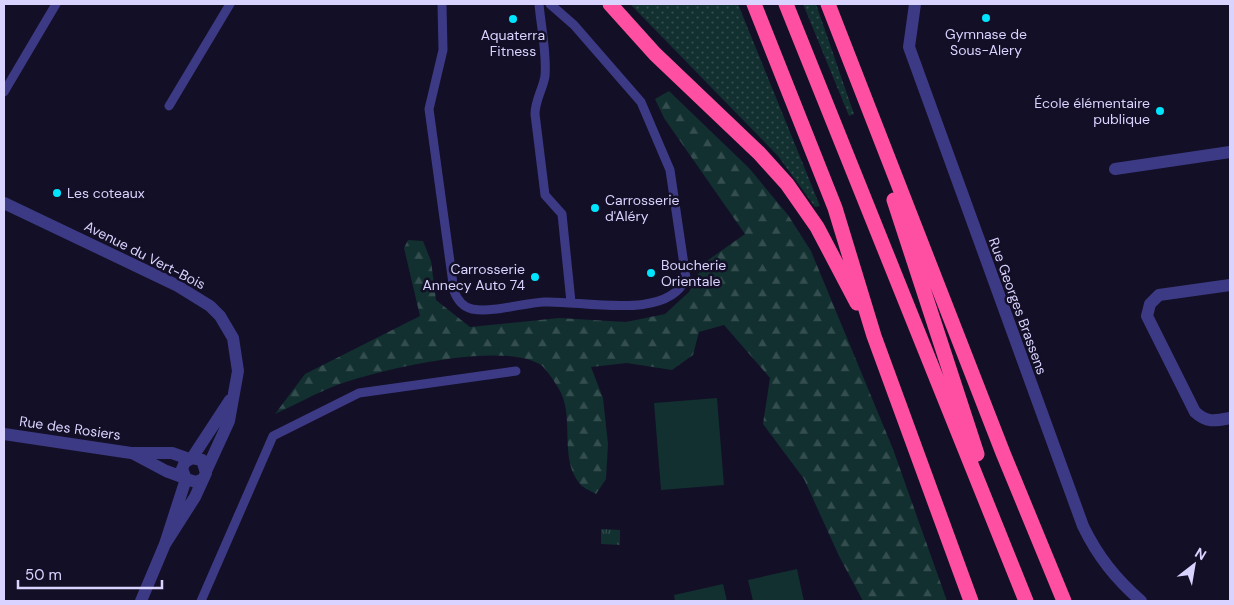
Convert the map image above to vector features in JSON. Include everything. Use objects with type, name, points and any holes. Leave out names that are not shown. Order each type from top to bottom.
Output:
[{"type":"highway","points":[[610,4],[655,54],[759,153],[787,184],[817,227],[874,336]]},
{"type":"highway","points":[[754,4],[835,208],[874,336],[971,601]]},
{"type":"highway","points":[[786,4],[1024,594]]},
{"type":"highway","points":[[828,4],[1003,453],[1064,601]]},
{"type":"highway","points":[[840,32],[1024,594]]},
{"type":"street","name":"Rue Georges Brassens","points":[[915,4],[909,47],[1083,526],[1095,551],[1111,572],[1141,601]]},
{"type":"street","points":[[1115,169],[1230,152]]},
{"type":"street","name":"Avenue du Vert-Bois","points":[[4,203],[176,284],[210,306],[220,316],[233,338],[238,371],[229,421],[195,497],[165,544]]},
{"type":"street","points":[[1230,284],[1159,295],[1150,304],[1146,316],[1195,412],[1203,419],[1212,422],[1230,418]]},
{"type":"street","name":"Avenue du Vert-Bois","points":[[190,458],[233,395]]},
{"type":"street","name":"Rue des Rosiers","points":[[4,434],[132,453],[172,453],[190,458]]},
{"type":"street","name":"Rue des Rosiers","points":[[132,453],[166,471],[185,478]]},
{"type":"street","points":[[190,458],[202,460],[205,474],[196,482],[185,478],[183,465],[190,458]]},
{"type":"street","name":"Avenue du Vert-Bois","points":[[141,601],[165,544],[185,478]]},
{"type":"lane","points":[[4,92],[56,4]]},
{"type":"lane","points":[[169,106],[230,4]]},
{"type":"lane","points":[[442,4],[443,50],[428,109],[454,291],[464,305],[472,309],[482,310],[544,302],[572,302],[608,307],[646,302],[673,295],[679,290],[686,278],[670,170],[641,102],[574,25],[550,4]]},
{"type":"lane","points":[[539,4],[545,73],[541,91],[535,104],[535,114],[545,195],[562,214],[572,302]]},
{"type":"lane","points":[[201,601],[273,436],[359,393],[516,371]]},
{"type":"green space","points":[[630,4],[738,4],[820,206],[815,207],[778,156]]},
{"type":"green space","points":[[803,4],[816,4],[854,114],[849,116]]},
{"type":"green space","points":[[669,91],[749,168],[788,215],[811,251],[893,449],[947,601],[863,601],[839,556],[804,479],[763,424],[770,378],[724,325],[699,332],[693,355],[672,370],[627,363],[591,367],[603,398],[608,444],[606,479],[596,494],[581,485],[570,463],[565,404],[560,390],[541,365],[523,358],[499,355],[471,356],[409,365],[337,385],[275,414],[305,374],[420,316],[404,248],[408,240],[423,241],[431,261],[436,300],[470,327],[559,318],[626,322],[665,314],[689,292],[704,263],[745,234],[664,118],[655,99]]},
{"type":"green space","points":[[717,398],[724,485],[661,490],[654,403]]},
{"type":"green space","points":[[601,529],[620,530],[620,545],[601,544]]},
{"type":"green space","points":[[797,569],[804,601],[753,601],[748,580]]},
{"type":"green space","points":[[723,584],[727,601],[675,601],[674,595]]},
{"type":"place","name":"Gymnase de Sous-Alery","points":[[986,18]]},
{"type":"place","name":"Aquaterra Fitness","points":[[513,19]]},
{"type":"place","name":"École élémentaire publique","points":[[1160,111]]},
{"type":"place","name":"Les coteaux","points":[[57,193]]},
{"type":"place","name":"Carrosserie d'Aléry","points":[[595,208]]},
{"type":"place","name":"Boucherie Orientale","points":[[651,273]]},
{"type":"place","name":"Carrosserie Annecy Auto 74","points":[[535,277]]}]
